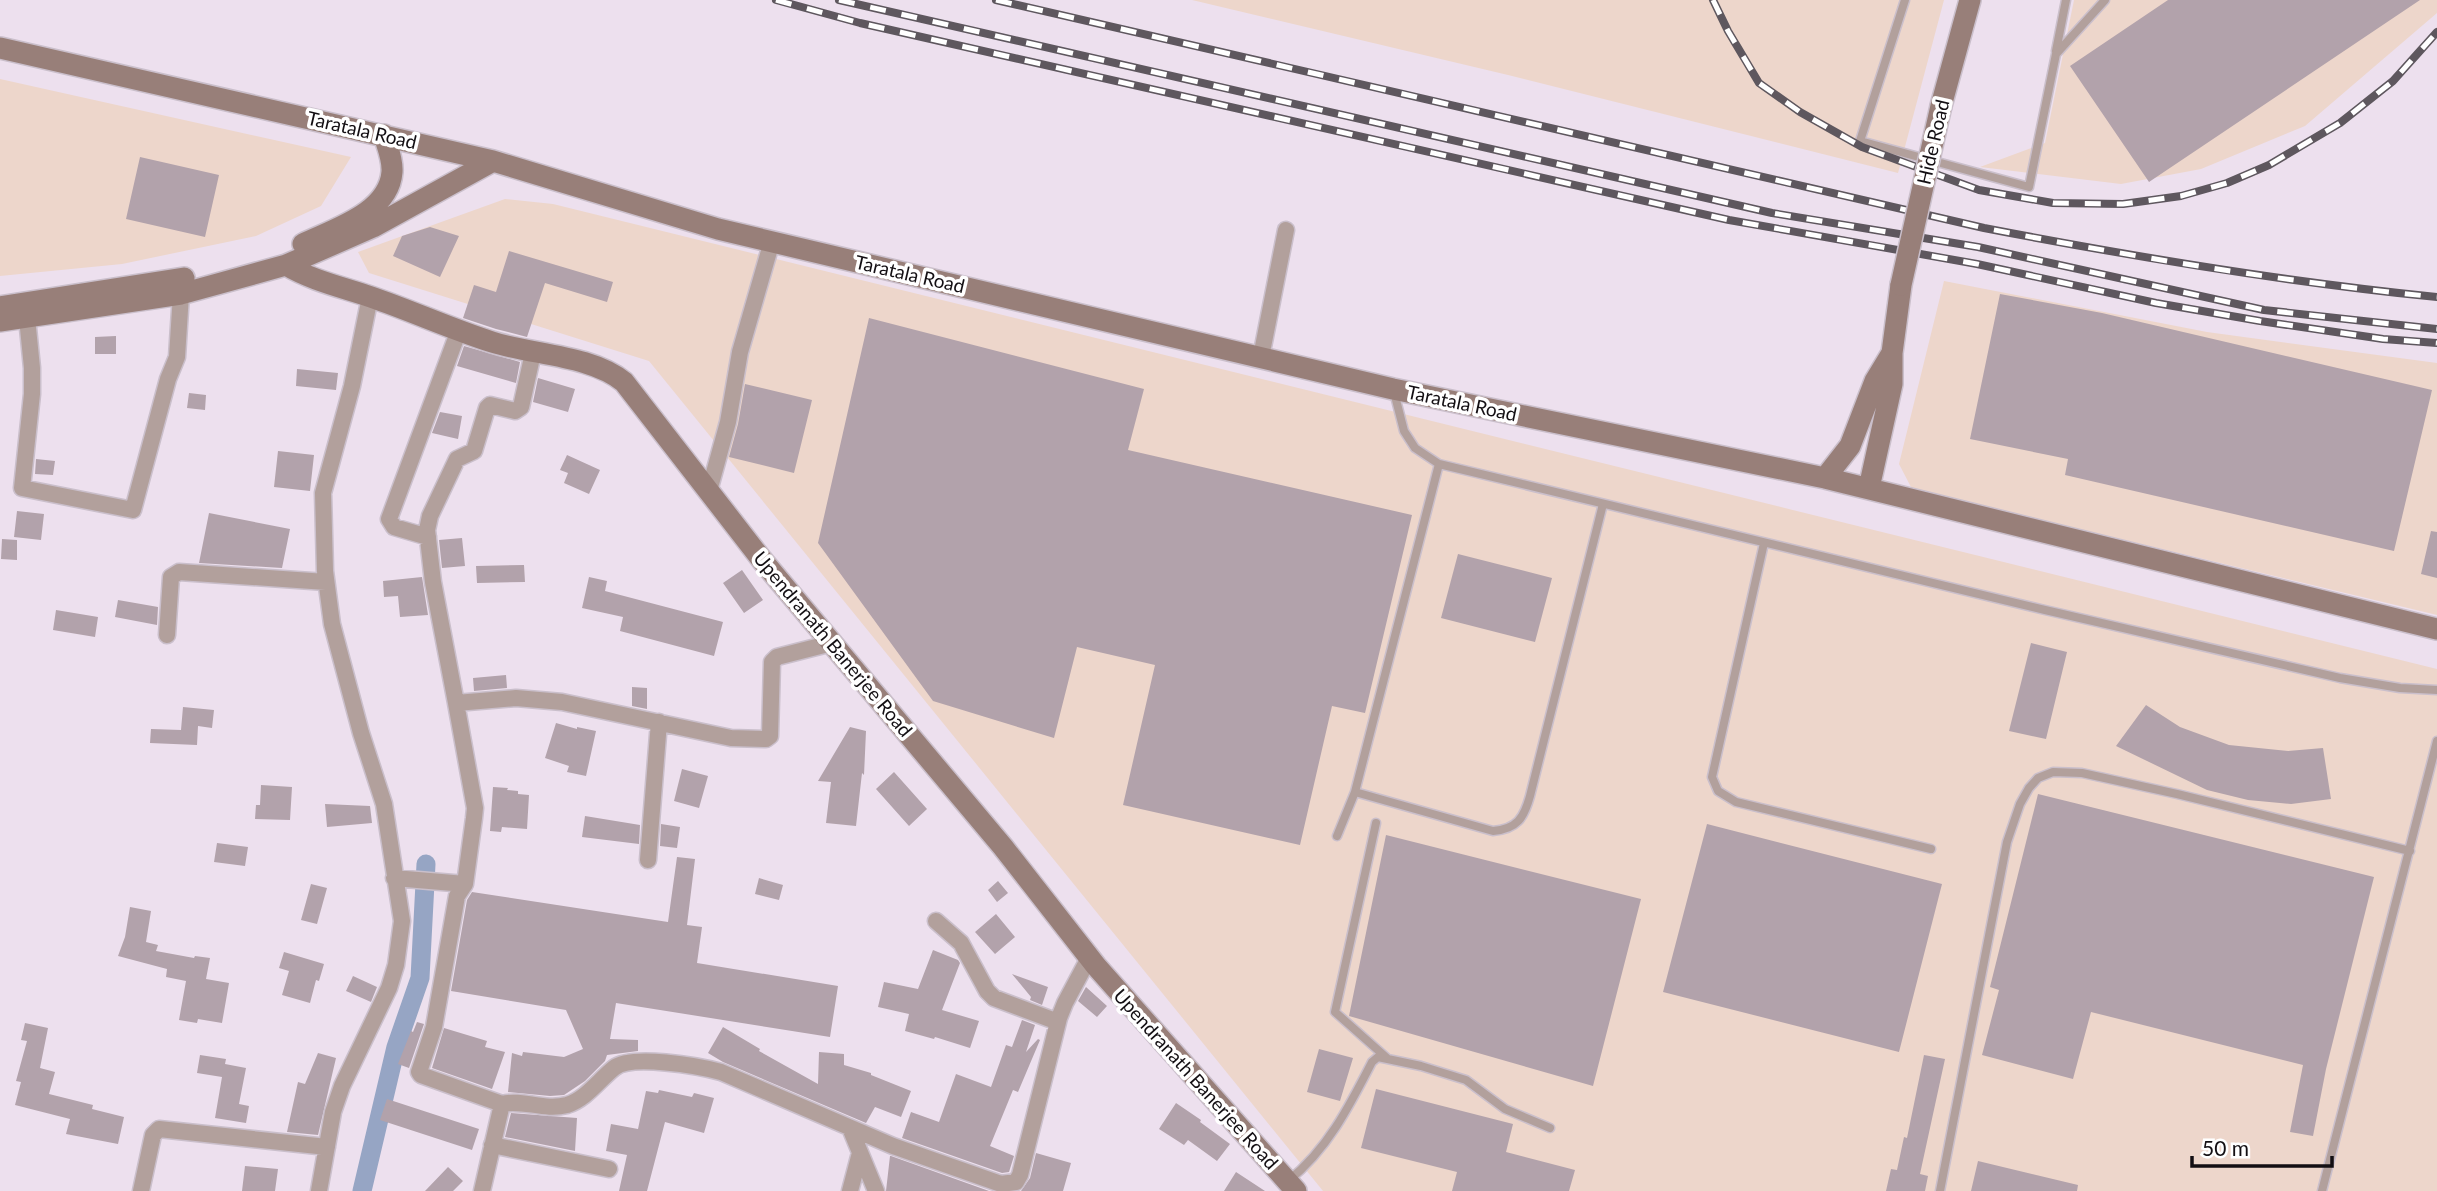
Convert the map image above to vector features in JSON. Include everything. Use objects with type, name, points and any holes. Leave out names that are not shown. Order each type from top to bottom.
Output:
[{"type":"main road","name":"Hide Road","points":[[1869,488],[1892,384],[1892,354],[1901,285],[1941,106],[1970,0]]},
{"type":"main road","name":"Taratala Road","points":[[0,48],[493,161],[718,229],[1393,389],[1869,488],[2437,629]]},
{"type":"main road","points":[[0,307],[175,281],[298,246],[362,215],[387,190],[393,168],[384,135]]},
{"type":"main road","points":[[0,321],[181,294],[286,265],[373,228],[493,161]]},
{"type":"main road","points":[[286,265],[298,246]]},
{"type":"main road","name":"Upendranath Banerjee Road","points":[[286,265],[303,275],[492,342],[591,365],[611,372],[624,382],[762,560],[1003,847],[1089,958],[1292,1186]]},
{"type":"main road","points":[[1825,478],[1850,446],[1875,381],[1892,354]]},
{"type":"street","points":[[1261,358],[1286,230]]},
{"type":"street","points":[[709,491],[728,422],[740,352],[772,241]]},
{"type":"street","points":[[27,318],[32,394],[22,488],[133,510],[168,379],[177,356],[181,294]]},
{"type":"street","points":[[319,1191],[333,1112],[342,1086],[389,988],[396,965],[402,921],[384,804],[361,733],[332,624],[326,582],[323,492],[352,386],[370,297]]},
{"type":"street","points":[[428,537],[394,527],[389,519],[459,330]]},
{"type":"street","points":[[533,352],[521,407],[515,411],[495,405],[487,408],[474,451],[457,459],[430,516],[428,537],[433,582],[475,808],[465,884],[457,896],[434,1027],[419,1072],[421,1075],[502,1104],[544,1108],[568,1105],[587,1093],[620,1064],[664,1062],[700,1066],[721,1072],[893,1146],[1001,1184],[1021,1183],[1058,1023],[1065,1003],[1089,958]]},
{"type":"street","points":[[167,635],[171,577],[180,572],[326,582]]},
{"type":"street","points":[[456,703],[516,698],[562,702],[731,738],[769,738],[772,662],[777,657],[832,643]]},
{"type":"street","points":[[648,860],[659,722]]},
{"type":"street","points":[[394,878],[465,884]]},
{"type":"street","points":[[936,921],[961,943],[987,991],[994,998],[1058,1023]]},
{"type":"street","points":[[482,1191],[502,1104]]},
{"type":"street","points":[[850,1128],[876,1191]]},
{"type":"street","points":[[141,1191],[153,1135],[159,1129],[327,1147]]},
{"type":"street","points":[[492,1145],[609,1169]]},
{"type":"street","points":[[850,1191],[860,1153]]},
{"type":"lane","points":[[1905,0],[1860,141],[2029,187],[2066,0]]},
{"type":"lane","points":[[2056,54],[2105,0]]},
{"type":"lane","points":[[1393,389],[1404,431],[1415,449],[1439,464],[2340,678],[2400,688],[2437,690]]},
{"type":"lane","points":[[1337,836],[1355,792],[1439,464]]},
{"type":"lane","points":[[1355,792],[1493,831],[1506,830],[1525,813],[1603,504]]},
{"type":"lane","points":[[1764,542],[1714,766],[1712,777],[1718,792],[1736,802],[1931,849]]},
{"type":"lane","points":[[2322,1191],[2437,741]]},
{"type":"lane","points":[[1940,1191],[2007,842],[2020,804],[2038,778],[2053,772],[2082,774],[2410,851]]},
{"type":"lane","points":[[1376,823],[1335,1012],[1390,1061]]},
{"type":"lane","points":[[1292,1186],[1346,1113],[1374,1059],[1378,1057],[1421,1066],[1466,1080],[1504,1109],[1550,1128]]},
{"type":"shaded area","points":[[1192,0],[1944,0],[1898,173],[1508,75]]},
{"type":"shaded area","points":[[2074,0],[2437,0],[2437,13],[2305,126],[2201,169],[2121,184],[1980,167],[2045,143]]},
{"type":"shaded area","points":[[0,79],[351,157],[321,206],[256,236],[122,264],[0,276]]},
{"type":"shaded area","points":[[505,199],[553,204],[2437,669],[2437,1191],[1323,1191],[649,361],[369,273],[358,252]]},
{"type":"shaded area","points":[[1944,281],[2207,332],[2437,363],[2437,615],[1912,489],[1899,464]]},
{"type":"building","points":[[2168,0],[2420,0],[2149,182],[2070,66]]},
{"type":"building","points":[[140,157],[219,175],[205,237],[126,219]]},
{"type":"building","points":[[430,227],[459,236],[440,277],[393,256],[402,236]]},
{"type":"building","points":[[509,251],[613,282],[607,302],[545,283],[527,337],[463,318],[474,285],[496,292]]},
{"type":"building","points":[[2000,294],[2102,313],[2432,390],[2394,551],[2065,475],[2068,459],[1970,439]]},
{"type":"building","points":[[869,318],[1144,389],[1128,450],[1412,515],[1365,713],[1332,706],[1300,845],[1123,805],[1155,665],[1077,647],[1054,738],[933,701],[818,543]]},
{"type":"building","points":[[116,336],[116,354],[95,354],[95,337]]},
{"type":"building","points":[[464,346],[520,362],[516,383],[457,366]]},
{"type":"building","points":[[297,369],[338,373],[336,390],[296,386]]},
{"type":"building","points":[[538,378],[575,389],[568,412],[533,402]]},
{"type":"building","points":[[745,384],[812,400],[794,473],[729,457]]},
{"type":"building","points":[[189,393],[206,395],[205,410],[187,408]]},
{"type":"building","points":[[440,412],[462,416],[458,439],[432,433]]},
{"type":"building","points":[[278,451],[314,455],[310,491],[274,487]]},
{"type":"building","points":[[567,455],[600,470],[589,494],[564,483],[568,473],[560,470]]},
{"type":"building","points":[[36,459],[55,461],[53,475],[35,474]]},
{"type":"building","points":[[17,511],[44,514],[41,540],[14,537]]},
{"type":"building","points":[[209,513],[290,529],[282,568],[199,563]]},
{"type":"building","points":[[2431,531],[2437,532],[2437,578],[2421,574]]},
{"type":"building","points":[[462,538],[465,566],[442,568],[439,540]]},
{"type":"building","points":[[2,539],[17,540],[17,560],[1,559]]},
{"type":"building","points":[[1458,554],[1552,578],[1535,642],[1441,618]]},
{"type":"building","points":[[524,565],[525,582],[477,583],[476,566]]},
{"type":"building","points":[[742,570],[763,600],[744,613],[723,583]]},
{"type":"building","points":[[422,577],[428,615],[400,617],[398,596],[384,597],[383,581]]},
{"type":"building","points":[[589,577],[607,581],[605,591],[723,622],[714,656],[620,631],[623,617],[582,608]]},
{"type":"building","points":[[118,600],[158,607],[157,625],[115,617]]},
{"type":"building","points":[[56,610],[98,617],[95,637],[53,630]]},
{"type":"building","points":[[2031,643],[2067,652],[2046,739],[2009,731]]},
{"type":"building","points":[[506,675],[507,688],[474,691],[473,678]]},
{"type":"building","points":[[632,687],[647,688],[647,709],[632,706]]},
{"type":"building","points":[[2146,705],[2180,727],[2229,745],[2288,751],[2323,748],[2331,799],[2291,804],[2248,800],[2207,790],[2116,746]]},
{"type":"building","points":[[183,707],[214,710],[212,728],[198,726],[197,745],[150,743],[151,729],[181,730]]},
{"type":"building","points":[[556,723],[596,731],[586,776],[567,772],[569,766],[545,758]]},
{"type":"building","points":[[850,727],[866,731],[864,775],[862,773],[856,826],[826,823],[831,782],[818,781]]},
{"type":"building","points":[[682,769],[708,776],[699,808],[674,801]]},
{"type":"building","points":[[894,772],[927,809],[909,826],[876,789]]},
{"type":"building","points":[[261,785],[292,787],[290,820],[255,819],[256,805],[260,805]]},
{"type":"building","points":[[493,787],[508,788],[507,790],[518,791],[518,794],[529,795],[527,829],[502,827],[501,832],[490,831]]},
{"type":"building","points":[[2038,794],[2374,877],[2326,1069],[2313,1136],[2290,1132],[2303,1065],[2091,1012],[2073,1079],[1982,1055],[1999,990],[1990,987]]},
{"type":"building","points":[[325,804],[370,806],[372,823],[327,827]]},
{"type":"building","points":[[585,816],[640,825],[639,844],[582,837]]},
{"type":"building","points":[[661,824],[680,827],[677,848],[660,846]]},
{"type":"building","points":[[1707,824],[1942,884],[1899,1052],[1663,992]]},
{"type":"building","points":[[1386,835],[1641,899],[1593,1086],[1349,1016]]},
{"type":"building","points":[[217,843],[248,847],[245,866],[214,862]]},
{"type":"building","points":[[677,857],[695,859],[687,925],[702,927],[697,963],[838,986],[830,1037],[616,1003],[610,1039],[638,1040],[638,1051],[607,1055],[605,1061],[585,1081],[564,1095],[508,1092],[512,1053],[522,1056],[523,1052],[564,1057],[583,1049],[566,1010],[451,991],[467,900],[472,892],[668,922]]},
{"type":"building","points":[[759,878],[783,885],[779,900],[755,894]]},
{"type":"building","points":[[998,881],[1008,893],[997,902],[988,890]]},
{"type":"building","points":[[311,884],[327,888],[317,924],[301,920]]},
{"type":"building","points":[[130,907],[151,911],[146,942],[158,945],[156,951],[210,958],[206,979],[229,983],[222,1023],[198,1019],[197,1023],[179,1020],[186,981],[166,977],[167,969],[118,956],[125,937]]},
{"type":"building","points":[[996,914],[1015,937],[995,954],[975,932]]},
{"type":"building","points":[[933,950],[960,963],[942,1010],[979,1021],[970,1048],[905,1031],[909,1014],[878,1007],[884,982],[918,989]]},
{"type":"building","points":[[284,952],[324,964],[319,981],[316,980],[310,1003],[282,995],[289,971],[279,968]]},
{"type":"building","points":[[1012,974],[1048,987],[1042,1005],[1030,1000],[1031,997]]},
{"type":"building","points":[[353,976],[377,987],[371,1002],[346,991]]},
{"type":"building","points":[[1086,987],[1107,1006],[1097,1017],[1078,1001]]},
{"type":"building","points":[[1022,1020],[1035,1025],[1026,1052],[1040,1040],[1018,1092],[1013,1090],[990,1146],[1014,1156],[1009,1172],[1002,1173],[902,1138],[911,1112],[939,1122],[956,1074],[991,1087],[1006,1045],[1012,1047]]},
{"type":"building","points":[[417,1022],[424,1024],[409,1068],[398,1064]]},
{"type":"building","points":[[25,1023],[48,1028],[40,1068],[55,1072],[49,1094],[93,1105],[92,1109],[124,1117],[118,1144],[66,1134],[70,1119],[15,1105],[21,1082],[16,1081],[27,1041],[21,1040]]},
{"type":"building","points":[[723,1027],[818,1084],[819,1052],[844,1054],[844,1065],[871,1073],[911,1091],[901,1117],[875,1107],[866,1123],[723,1062],[708,1053]]},
{"type":"building","points":[[444,1028],[487,1041],[485,1047],[505,1052],[492,1089],[432,1068]]},
{"type":"building","points":[[1319,1049],[1353,1058],[1340,1101],[1307,1092]]},
{"type":"building","points":[[318,1053],[336,1058],[318,1135],[287,1132],[298,1082],[305,1084]]},
{"type":"building","points":[[200,1055],[226,1059],[225,1064],[246,1068],[239,1104],[249,1106],[246,1123],[215,1118],[222,1077],[197,1073]]},
{"type":"building","points":[[1924,1055],[1945,1059],[1920,1174],[1928,1176],[1925,1191],[1886,1191],[1891,1169],[1897,1170],[1904,1137],[1907,1138]]},
{"type":"building","points":[[1376,1089],[1513,1124],[1506,1152],[1575,1170],[1569,1191],[1452,1191],[1457,1172],[1361,1148]]},
{"type":"building","points":[[659,1090],[692,1097],[694,1093],[714,1098],[704,1133],[665,1122],[647,1191],[619,1191],[627,1155],[606,1151],[611,1124],[638,1129],[646,1091],[658,1093]]},
{"type":"building","points":[[387,1099],[479,1129],[472,1150],[380,1120]]},
{"type":"building","points":[[1176,1103],[1230,1144],[1217,1161],[1188,1140],[1184,1145],[1159,1129]]},
{"type":"building","points":[[511,1113],[577,1118],[575,1151],[505,1137]]},
{"type":"building","points":[[1036,1153],[1071,1163],[1063,1191],[1021,1191],[1030,1178]]},
{"type":"building","points":[[891,1156],[989,1191],[886,1191]]},
{"type":"building","points":[[1978,1161],[2078,1185],[2077,1191],[1971,1191]]},
{"type":"building","points":[[245,1166],[278,1169],[275,1191],[242,1191]]},
{"type":"building","points":[[448,1167],[463,1181],[453,1191],[425,1191]]},
{"type":"building","points":[[1236,1172],[1265,1191],[1224,1191]]},
{"type":"waterway","points":[[362,1191],[396,1047],[420,978],[426,864]]},
{"type":"railway","points":[[776,0],[860,23],[1729,220],[1977,264],[2156,303],[2383,339],[2437,343]]},
{"type":"railway","points":[[839,0],[1772,213],[1978,247],[2264,310],[2437,329]]},
{"type":"railway","points":[[996,0],[1984,228],[2210,268],[2437,297]]},
{"type":"railway","points":[[1713,0],[1759,83],[1800,112],[1862,147],[1979,190],[2053,203],[2123,204],[2181,196],[2227,183],[2269,165],[2340,123],[2393,81],[2437,32]]}]
